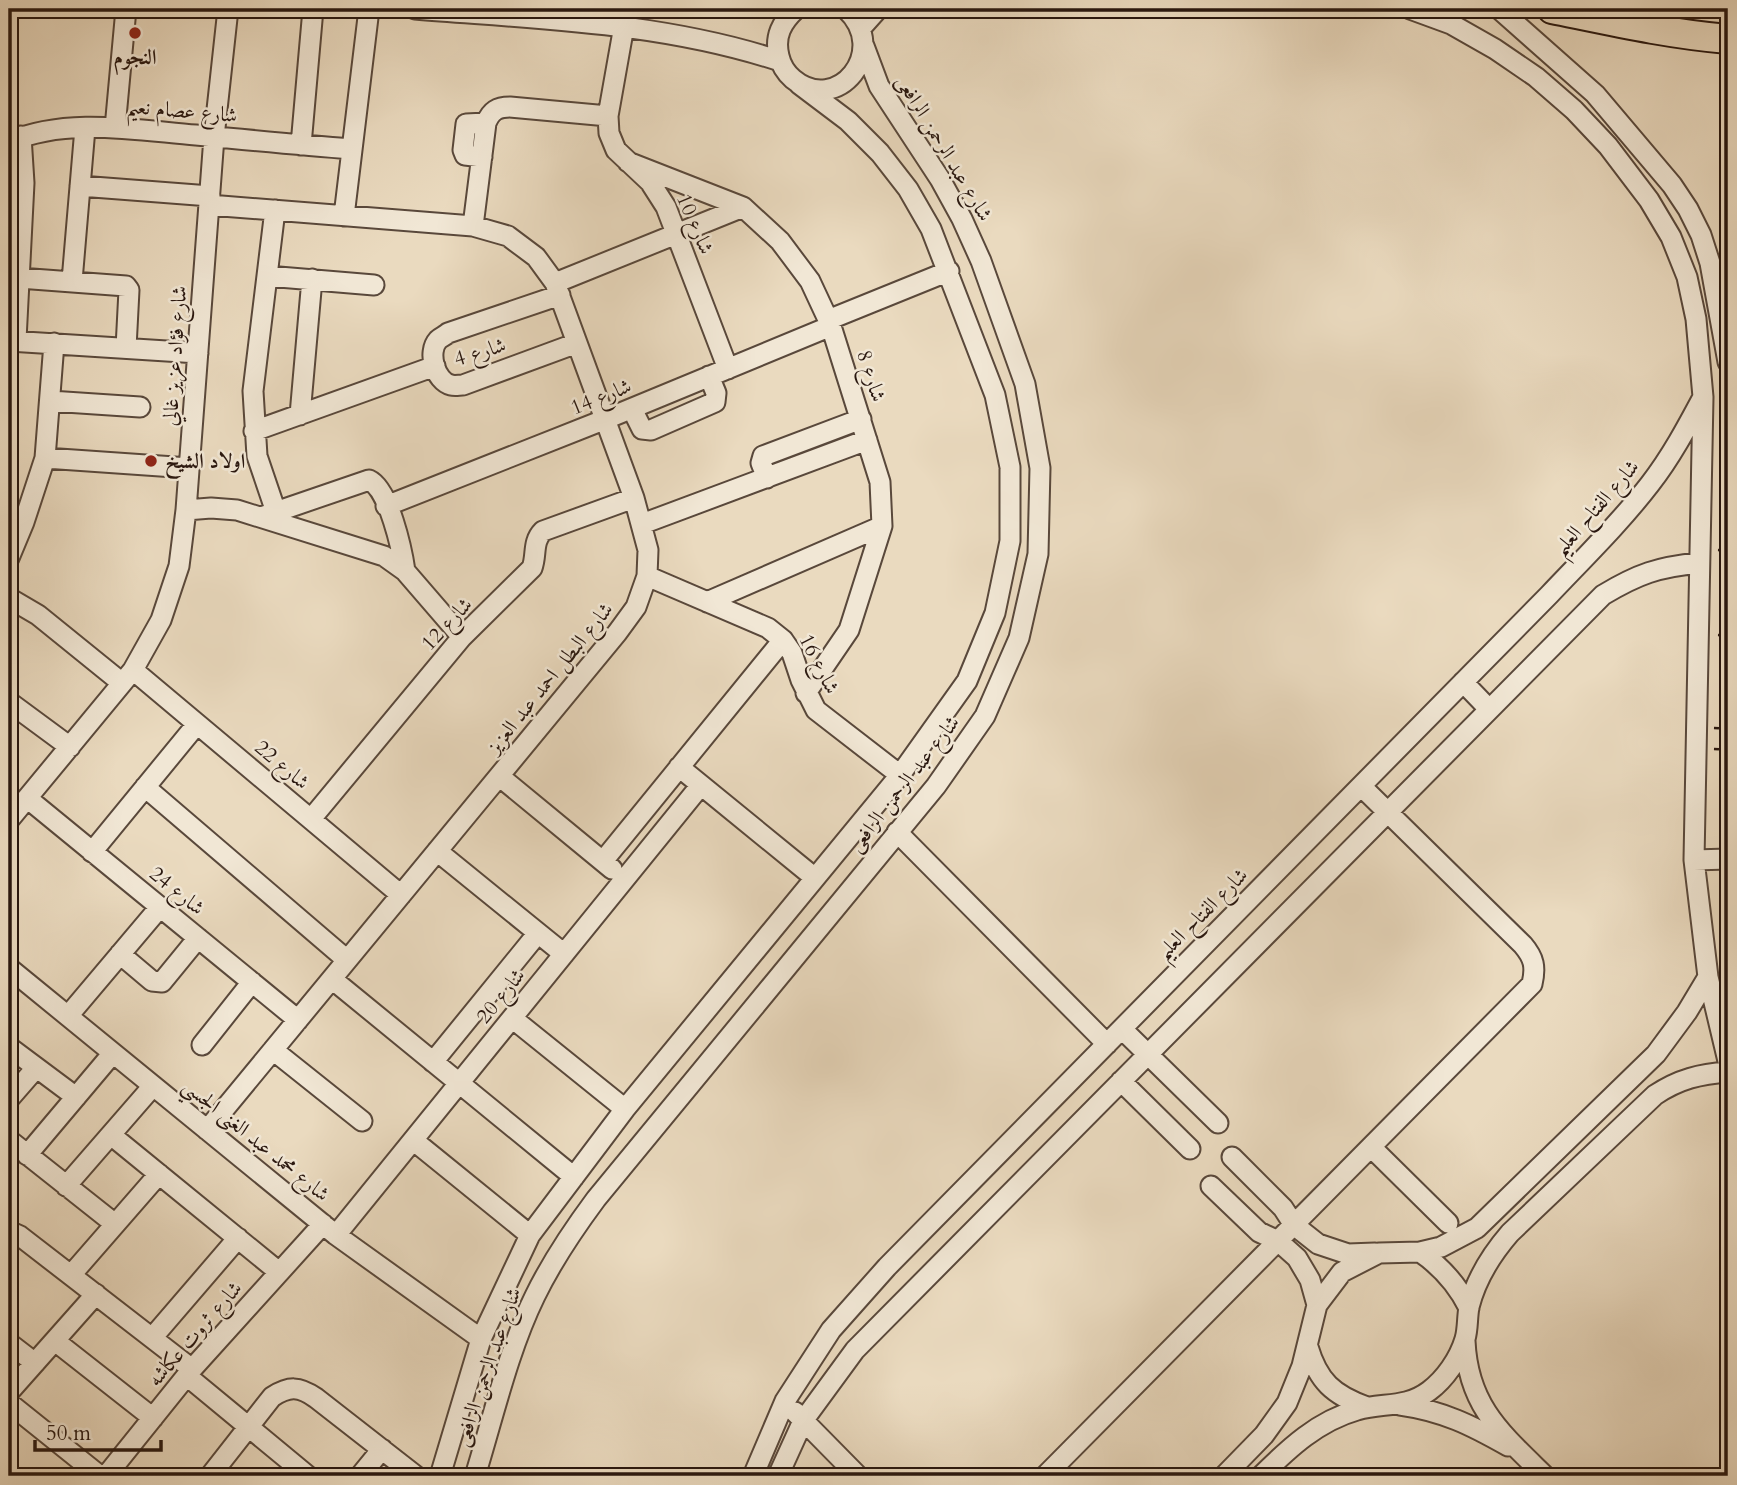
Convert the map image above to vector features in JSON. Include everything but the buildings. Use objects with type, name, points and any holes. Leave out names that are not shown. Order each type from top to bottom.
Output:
[{"type":"highway","points":[[1552,9],[1647,29],[1728,39]]},
{"type":"street","points":[[115,128],[126,9]]},
{"type":"street","name":"شارع فؤاد عزيز غالي","points":[[15,808],[128,677],[161,620],[178,566],[186,510],[214,137],[228,9]]},
{"type":"street","points":[[301,145],[313,9]]},
{"type":"street","points":[[344,216],[369,9]]},
{"type":"street","points":[[415,9],[626,17],[780,61],[777,46],[779,31],[786,18],[796,9]]},
{"type":"street","name":"شارع عبد الرحمن الرافعى","points":[[475,1476],[513,1352],[534,1298],[561,1246],[611,1180],[936,786],[985,716],[1020,638],[1038,554],[1040,468],[1025,384],[981,261],[962,219],[940,179],[879,86],[855,17],[846,9]]},
{"type":"street","points":[[799,83],[824,89],[836,86],[857,71],[862,59],[863,37],[878,9]]},
{"type":"street","points":[[1410,9],[1451,24],[1495,48],[1536,77],[1574,110],[1608,146],[1650,200],[1671,236],[1687,276],[1696,319],[1703,397],[1694,860],[1707,977],[1728,1061]]},
{"type":"street","points":[[1499,9],[1595,94],[1672,185],[1688,209],[1701,235],[1710,263],[1728,362]]},
{"type":"street","name":"شارع 10","points":[[626,17],[608,116],[609,133],[616,150],[650,182],[666,206],[727,369]]},
{"type":"street","name":"شارع عبد الرحمن الرافعى","points":[[440,1476],[481,1339],[530,1235],[625,1109],[900,775],[967,681],[995,613],[1010,541],[1010,467],[995,395],[949,271],[931,229],[908,189],[880,153],[848,121],[787,74],[780,61]]},
{"type":"street","points":[[473,226],[486,123],[490,113],[499,107],[608,116]]},
{"type":"street","name":"شارع عصام نعيم","points":[[15,139],[68,127],[115,128],[352,149]]},
{"type":"street","points":[[72,281],[85,128]]},
{"type":"street","points":[[15,139],[19,278],[12,341],[198,353]]},
{"type":"street","name":"شارع 8","points":[[628,162],[743,207],[780,241],[810,281],[829,323],[880,482],[882,526],[849,630],[806,693]]},
{"type":"street","name":"شارع البطل احمد عبد العزيز","points":[[80,186],[275,210],[473,226],[508,236],[536,257],[557,289],[634,498],[648,550],[647,576],[636,607],[617,633],[207,1130]]},
{"type":"street","name":"شارع 4","points":[[578,343],[463,385],[450,385],[439,378],[432,353],[438,341],[448,333],[557,289],[743,207]]},
{"type":"street","points":[[269,514],[257,456],[253,391],[275,210]]},
{"type":"street","name":"شارع 14","points":[[386,506],[632,409],[949,271]]},
{"type":"street","points":[[267,275],[374,285]]},
{"type":"street","points":[[19,278],[126,286],[130,290],[126,348]]},
{"type":"street","points":[[300,415],[312,279]]},
{"type":"street","points":[[9,558],[16,518],[45,458],[54,343]]},
{"type":"street","points":[[254,431],[435,366]]},
{"type":"street","points":[[632,409],[639,425],[646,430],[687,415],[715,402],[716,393],[709,376]]},
{"type":"street","name":"شارع الفتاح العليم","points":[[753,1476],[785,1401],[831,1330],[1107,1044],[1549,595],[1649,485],[1675,449],[1703,397]]},
{"type":"street","points":[[50,401],[140,407]]},
{"type":"street","points":[[767,478],[761,463],[763,456],[860,419]]},
{"type":"street","points":[[642,524],[867,440]]},
{"type":"street","points":[[45,458],[189,468]]},
{"type":"street","points":[[269,514],[369,480],[376,483],[386,506],[401,545],[405,571]]},
{"type":"street","name":"شارع 12","points":[[311,819],[462,637],[532,568],[536,559],[535,542],[543,531],[634,498]]},
{"type":"street","points":[[186,510],[211,508],[269,514],[384,556],[405,571],[462,637]]},
{"type":"street","points":[[707,602],[882,526]]},
{"type":"street","points":[[778,1476],[803,1421],[855,1350],[1602,595],[1632,577],[1665,566],[1699,562]]},
{"type":"street","name":"شارع 16","points":[[647,576],[768,628],[783,640],[792,653],[806,693],[816,710],[900,775]]},
{"type":"street","name":"شارع 22","points":[[9,598],[197,724],[401,895]]},
{"type":"street","points":[[603,862],[783,640]]},
{"type":"street","points":[[1463,682],[1489,709]]},
{"type":"street","points":[[9,702],[69,747]]},
{"type":"street","points":[[92,852],[197,724]]},
{"type":"street","points":[[679,767],[815,878]]},
{"type":"street","points":[[499,776],[625,880]]},
{"type":"street","name":"شارع 20","points":[[329,1229],[413,1140],[701,785]]},
{"type":"street","points":[[1045,1476],[1532,984],[1535,970],[1532,956],[1523,944],[1361,786]]},
{"type":"street","points":[[145,787],[347,960]]},
{"type":"street","name":"شارع 24","points":[[15,808],[92,852],[298,1020]]},
{"type":"street","points":[[897,832],[1107,1044]]},
{"type":"street","points":[[438,851],[564,954]]},
{"type":"street","points":[[1694,860],[1728,859]]},
{"type":"street","points":[[68,1016],[160,907]]},
{"type":"street","points":[[433,1062],[538,933]]},
{"type":"street","points":[[120,954],[152,981],[162,982],[198,938]]},
{"type":"street","name":"شارع محمد عبد الغنى الجسي","points":[[9,968],[329,1229],[481,1339]]},
{"type":"street","points":[[1232,1157],[1283,1208],[1294,1225],[1318,1244],[1348,1254],[1420,1252],[1441,1247],[1477,1228],[1492,1215],[1656,1054],[1680,1023],[1707,977]]},
{"type":"street","points":[[332,979],[459,1083],[580,1169],[611,1180]]},
{"type":"street","points":[[202,1045],[252,982]]},
{"type":"street","points":[[512,1018],[625,1109]]},
{"type":"street","points":[[1122,1029],[1218,1123]]},
{"type":"street","points":[[9,1047],[76,1097]]},
{"type":"street","points":[[273,1050],[362,1122]]},
{"type":"street","points":[[27,1154],[113,1053]]},
{"type":"street","points":[[9,1099],[36,1068]]},
{"type":"street","points":[[1545,1476],[1483,1409],[1472,1387],[1466,1364],[1465,1340],[1469,1308],[1485,1267],[1510,1233],[1655,1095],[1670,1084],[1687,1077],[1728,1072]]},
{"type":"street","points":[[1121,1081],[1190,1149]]},
{"type":"street","points":[[66,1186],[153,1086]]},
{"type":"street","points":[[111,1135],[279,1272]]},
{"type":"street","points":[[9,1140],[115,1224]]},
{"type":"street","points":[[413,1140],[530,1235]]},
{"type":"street","points":[[1371,1147],[1448,1223]]},
{"type":"street","points":[[71,1275],[159,1174]]},
{"type":"street","points":[[1212,1186],[1259,1232],[1278,1241],[1297,1258],[1310,1280],[1317,1305]]},
{"type":"street","name":"شارع ثروت عكاشه","points":[[106,1476],[190,1372],[279,1272],[329,1229]]},
{"type":"street","points":[[9,1231],[20,1236],[152,1338],[249,1427],[308,1476]]},
{"type":"street","points":[[152,1338],[238,1238]]},
{"type":"street","points":[[1420,1252],[1450,1276],[1469,1308]]},
{"type":"street","points":[[1224,1476],[1277,1420],[1296,1385],[1317,1305],[1342,1272],[1379,1253]]},
{"type":"street","points":[[9,1392],[96,1294]]},
{"type":"street","points":[[1399,1405],[1428,1392],[1451,1369],[1465,1340]]},
{"type":"street","points":[[55,1341],[153,1418]]},
{"type":"street","points":[[9,1343],[34,1363]]},
{"type":"street","points":[[1307,1346],[1314,1367],[1327,1385],[1345,1399],[1367,1407]]},
{"type":"street","points":[[210,1476],[272,1397],[286,1388],[302,1388],[416,1476]]},
{"type":"street","points":[[785,1401],[859,1476]]},
{"type":"street","points":[[9,1403],[100,1476]]},
{"type":"street","points":[[1261,1476],[1292,1445],[1325,1423],[1367,1407],[1399,1405],[1458,1419],[1522,1453]]},
{"type":"street","points":[[360,1476],[382,1449]]},
{"type":"place","name":"النجوم","points":[[135,33]]},
{"type":"place","name":"اولاد الشيخ","points":[[151,461]]}]
